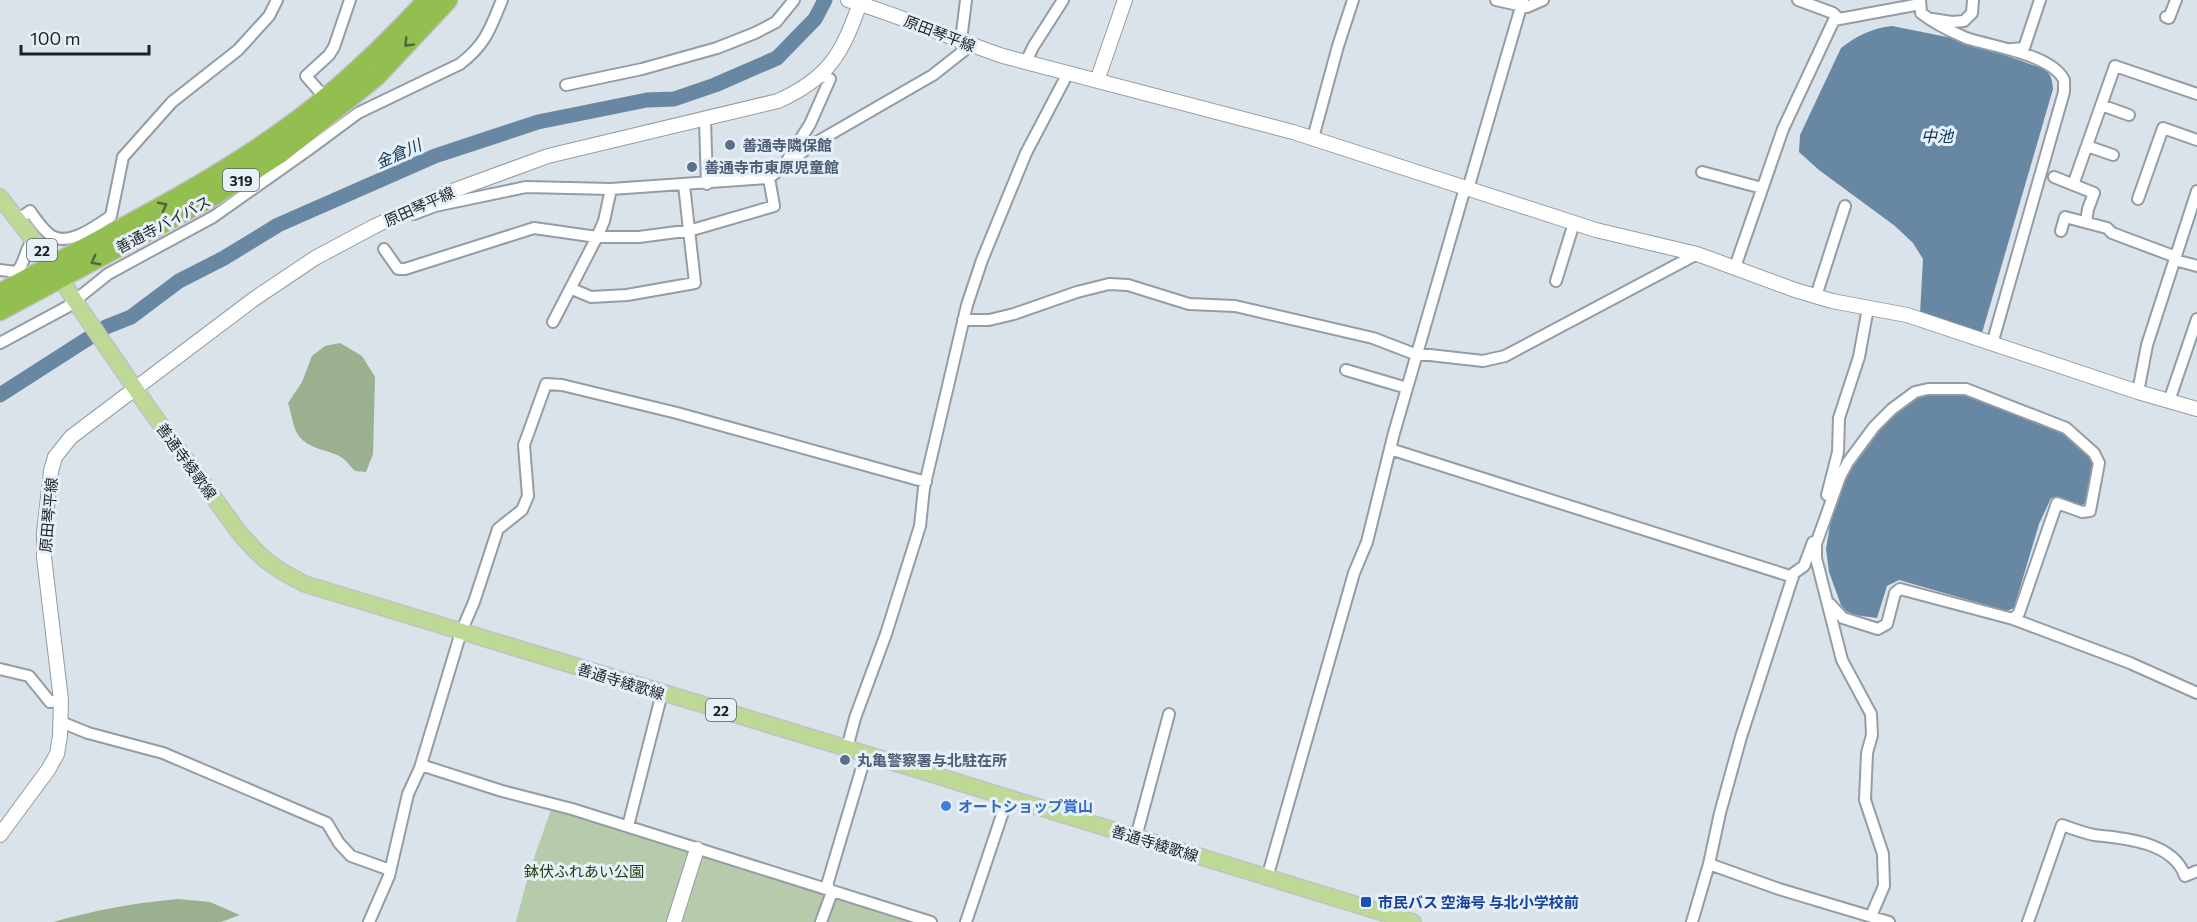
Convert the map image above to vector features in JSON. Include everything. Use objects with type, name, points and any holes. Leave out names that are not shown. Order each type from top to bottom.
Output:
[{"type":"highway","name":"善通寺バイパス","points":[[0,311],[56,272],[273,138],[367,61],[427,0]]},
{"type":"highway","name":"善通寺バイパス","points":[[0,292],[56,272],[246,177],[310,132],[351,109],[376,77],[448,0]]},
{"type":"main road","points":[[1097,81],[1125,0]]},
{"type":"main road","name":"原田琴平線","points":[[0,836],[57,754],[61,700],[44,557],[44,533],[51,471],[55,457],[71,437],[254,299],[315,258],[399,215],[444,194],[548,156],[705,120],[778,101],[801,91],[820,76],[840,53],[855,1],[922,24],[966,43],[1026,62],[1313,138],[1574,223],[1661,247],[1697,254],[1816,296],[1907,315],[2138,392],[2197,409]]},
{"type":"main road","name":"善通寺綾歌線","points":[[0,197],[34,239],[135,388],[238,531],[273,568],[305,584],[1409,921]]},
{"type":"main road","points":[[674,922],[697,849]]},
{"type":"street","points":[[19,219],[30,211],[49,235],[64,240],[89,230],[111,216],[123,157],[172,102],[238,50],[269,16],[277,0]]},
{"type":"street","points":[[350,0],[329,56],[306,76],[320,91],[351,109]]},
{"type":"street","points":[[0,344],[77,304],[108,274],[213,217],[308,150],[351,109],[460,64],[485,41],[502,0]]},
{"type":"street","points":[[566,85],[642,69],[717,48],[776,22],[794,0]]},
{"type":"street","points":[[399,215],[410,216],[435,206],[526,187],[611,189],[769,178],[810,146],[933,75],[966,43],[966,0]]},
{"type":"street","points":[[1026,62],[1063,0]]},
{"type":"street","points":[[1313,138],[1353,0]]},
{"type":"street","points":[[1497,0],[1522,3],[1527,7],[1542,0]]},
{"type":"street","points":[[1798,0],[1833,13],[1839,19]]},
{"type":"street","points":[[1928,18],[1952,22],[1964,21],[1972,13],[1973,0]]},
{"type":"street","points":[[2024,48],[2040,0]]},
{"type":"street","points":[[2166,17],[2169,18],[2176,0]]},
{"type":"street","points":[[1735,267],[1783,129],[1834,20],[1920,2],[1921,13],[1937,25],[1967,38],[2043,61]]},
{"type":"street","points":[[1267,878],[1354,573],[1366,542],[1417,353],[1522,3]]},
{"type":"street","points":[[1992,344],[2064,92],[2064,80],[2061,74],[2039,56],[2024,48],[2016,47],[2008,50]]},
{"type":"street","points":[[2073,185],[2115,66],[2197,94]]},
{"type":"street","points":[[847,748],[920,526],[926,482],[963,320],[982,261],[1026,153],[1068,73]]},
{"type":"street","points":[[785,165],[810,124],[830,79],[820,76]]},
{"type":"street","points":[[2101,105],[2129,115]]},
{"type":"street","points":[[705,120],[707,184]]},
{"type":"street","points":[[2138,199],[2163,128],[2197,140]]},
{"type":"street","points":[[2087,146],[2113,154]]},
{"type":"street","points":[[1702,172],[1721,173],[1761,188]]},
{"type":"street","points":[[2054,177],[2094,194],[2086,222]]},
{"type":"street","points":[[384,249],[398,269],[405,269],[534,228],[597,237],[639,237],[688,231],[774,206],[769,178]]},
{"type":"street","points":[[572,289],[591,297],[627,295],[695,283],[684,185]]},
{"type":"street","points":[[553,322],[597,237],[604,220],[611,189]]},
{"type":"street","points":[[2138,392],[2147,345],[2197,191]]},
{"type":"street","points":[[1816,296],[1822,259],[1834,224],[1845,206]]},
{"type":"street","points":[[2061,231],[2065,217],[2086,222],[2197,266]]},
{"type":"street","points":[[1556,281],[1574,223]]},
{"type":"street","points":[[0,270],[16,272],[21,268],[28,247],[34,239]]},
{"type":"street","points":[[963,320],[989,320],[1014,314],[1077,292],[1109,284],[1128,285],[1189,304],[1235,306],[1373,338],[1402,350],[1483,361],[1505,356],[1697,254]]},
{"type":"street","points":[[1692,922],[1741,737],[1794,573],[1804,566],[1809,556],[1833,476],[1838,453],[1839,417],[1859,357],[1868,308]]},
{"type":"street","points":[[2169,401],[2197,319]]},
{"type":"street","points":[[1346,370],[1407,388]]},
{"type":"street","points":[[369,922],[390,870],[408,794],[421,765],[461,632],[474,602],[498,529],[513,518],[526,503],[528,496],[524,445],[546,384],[562,385],[677,412],[926,482]]},
{"type":"street","points":[[1871,916],[1884,886],[1882,854],[1865,800],[1867,753],[1872,735],[1871,714],[1842,660],[1830,604],[1816,558],[1816,544],[1840,477],[1848,462],[1874,427],[1892,409],[1915,392],[1928,389],[1966,389],[2067,428],[2094,453],[2099,463],[2090,511],[2082,512],[2057,503],[2019,613],[2013,619]]},
{"type":"street","points":[[1390,449],[1793,577]]},
{"type":"street","points":[[1830,604],[1843,618],[1878,629],[1887,624],[1895,593],[1900,589],[2013,619],[2130,663],[2197,693]]},
{"type":"street","points":[[0,669],[28,676],[50,702],[61,700]]},
{"type":"street","points":[[628,826],[662,693]]},
{"type":"street","points":[[1136,837],[1169,714]]},
{"type":"street","points":[[61,722],[163,753],[327,823],[339,843],[351,856],[390,870]]},
{"type":"street","points":[[832,892],[827,885],[866,754]]},
{"type":"street","points":[[421,765],[628,826],[931,922]]},
{"type":"street","points":[[966,922],[1008,797]]},
{"type":"street","points":[[2028,922],[2062,825],[2092,835],[2115,836],[2163,851],[2182,869],[2184,876],[2197,871]]},
{"type":"street","points":[[1709,864],[1779,889],[1890,922]]},
{"type":"street","points":[[821,922],[832,892]]},
{"type":"green space","points":[[340,343],[362,356],[375,377],[373,454],[366,472],[355,471],[341,457],[304,442],[296,431],[288,403],[302,382],[312,356],[325,346]]},
{"type":"green space","name":"鉢伏ふれあい公園","points":[[552,807],[914,922],[516,922],[529,872]]},
{"type":"green space","points":[[178,899],[210,902],[240,915],[221,922],[53,922],[115,907]]},
{"type":"water","name":"中池","points":[[1892,26],[1962,40],[2044,69],[2051,78],[2053,89],[1982,333],[1920,314],[1923,259],[1913,243],[1895,226],[1819,170],[1799,152],[1800,135],[1841,48],[1865,33]]},
{"type":"water","points":[[1952,392],[1970,395],[2009,408],[2073,437],[2089,452],[2097,466],[2086,503],[2078,507],[2057,497],[2051,498],[2039,524],[2014,608],[2007,611],[1899,580],[1887,586],[1877,618],[1855,615],[1846,611],[1841,605],[1829,572],[1826,549],[1831,519],[1849,472],[1881,429],[1903,407],[1919,397]]},
{"type":"waterway","name":"金倉川","points":[[0,395],[106,327],[131,317],[179,281],[224,258],[278,225],[435,156],[538,122],[647,100],[674,99],[715,85],[777,58],[815,19],[825,0]]},
{"type":"place","name":"善通寺隣保館","points":[[730,145]]},
{"type":"place","name":"善通寺市東原児童館","points":[[692,167]]},
{"type":"place","name":"丸亀警察署与北駐在所","points":[[845,760]]},
{"type":"place","name":"オートショップ賞山","points":[[946,806]]},
{"type":"place","name":"市民バス 空海号 与北小学校前","points":[[1366,902]]}]
